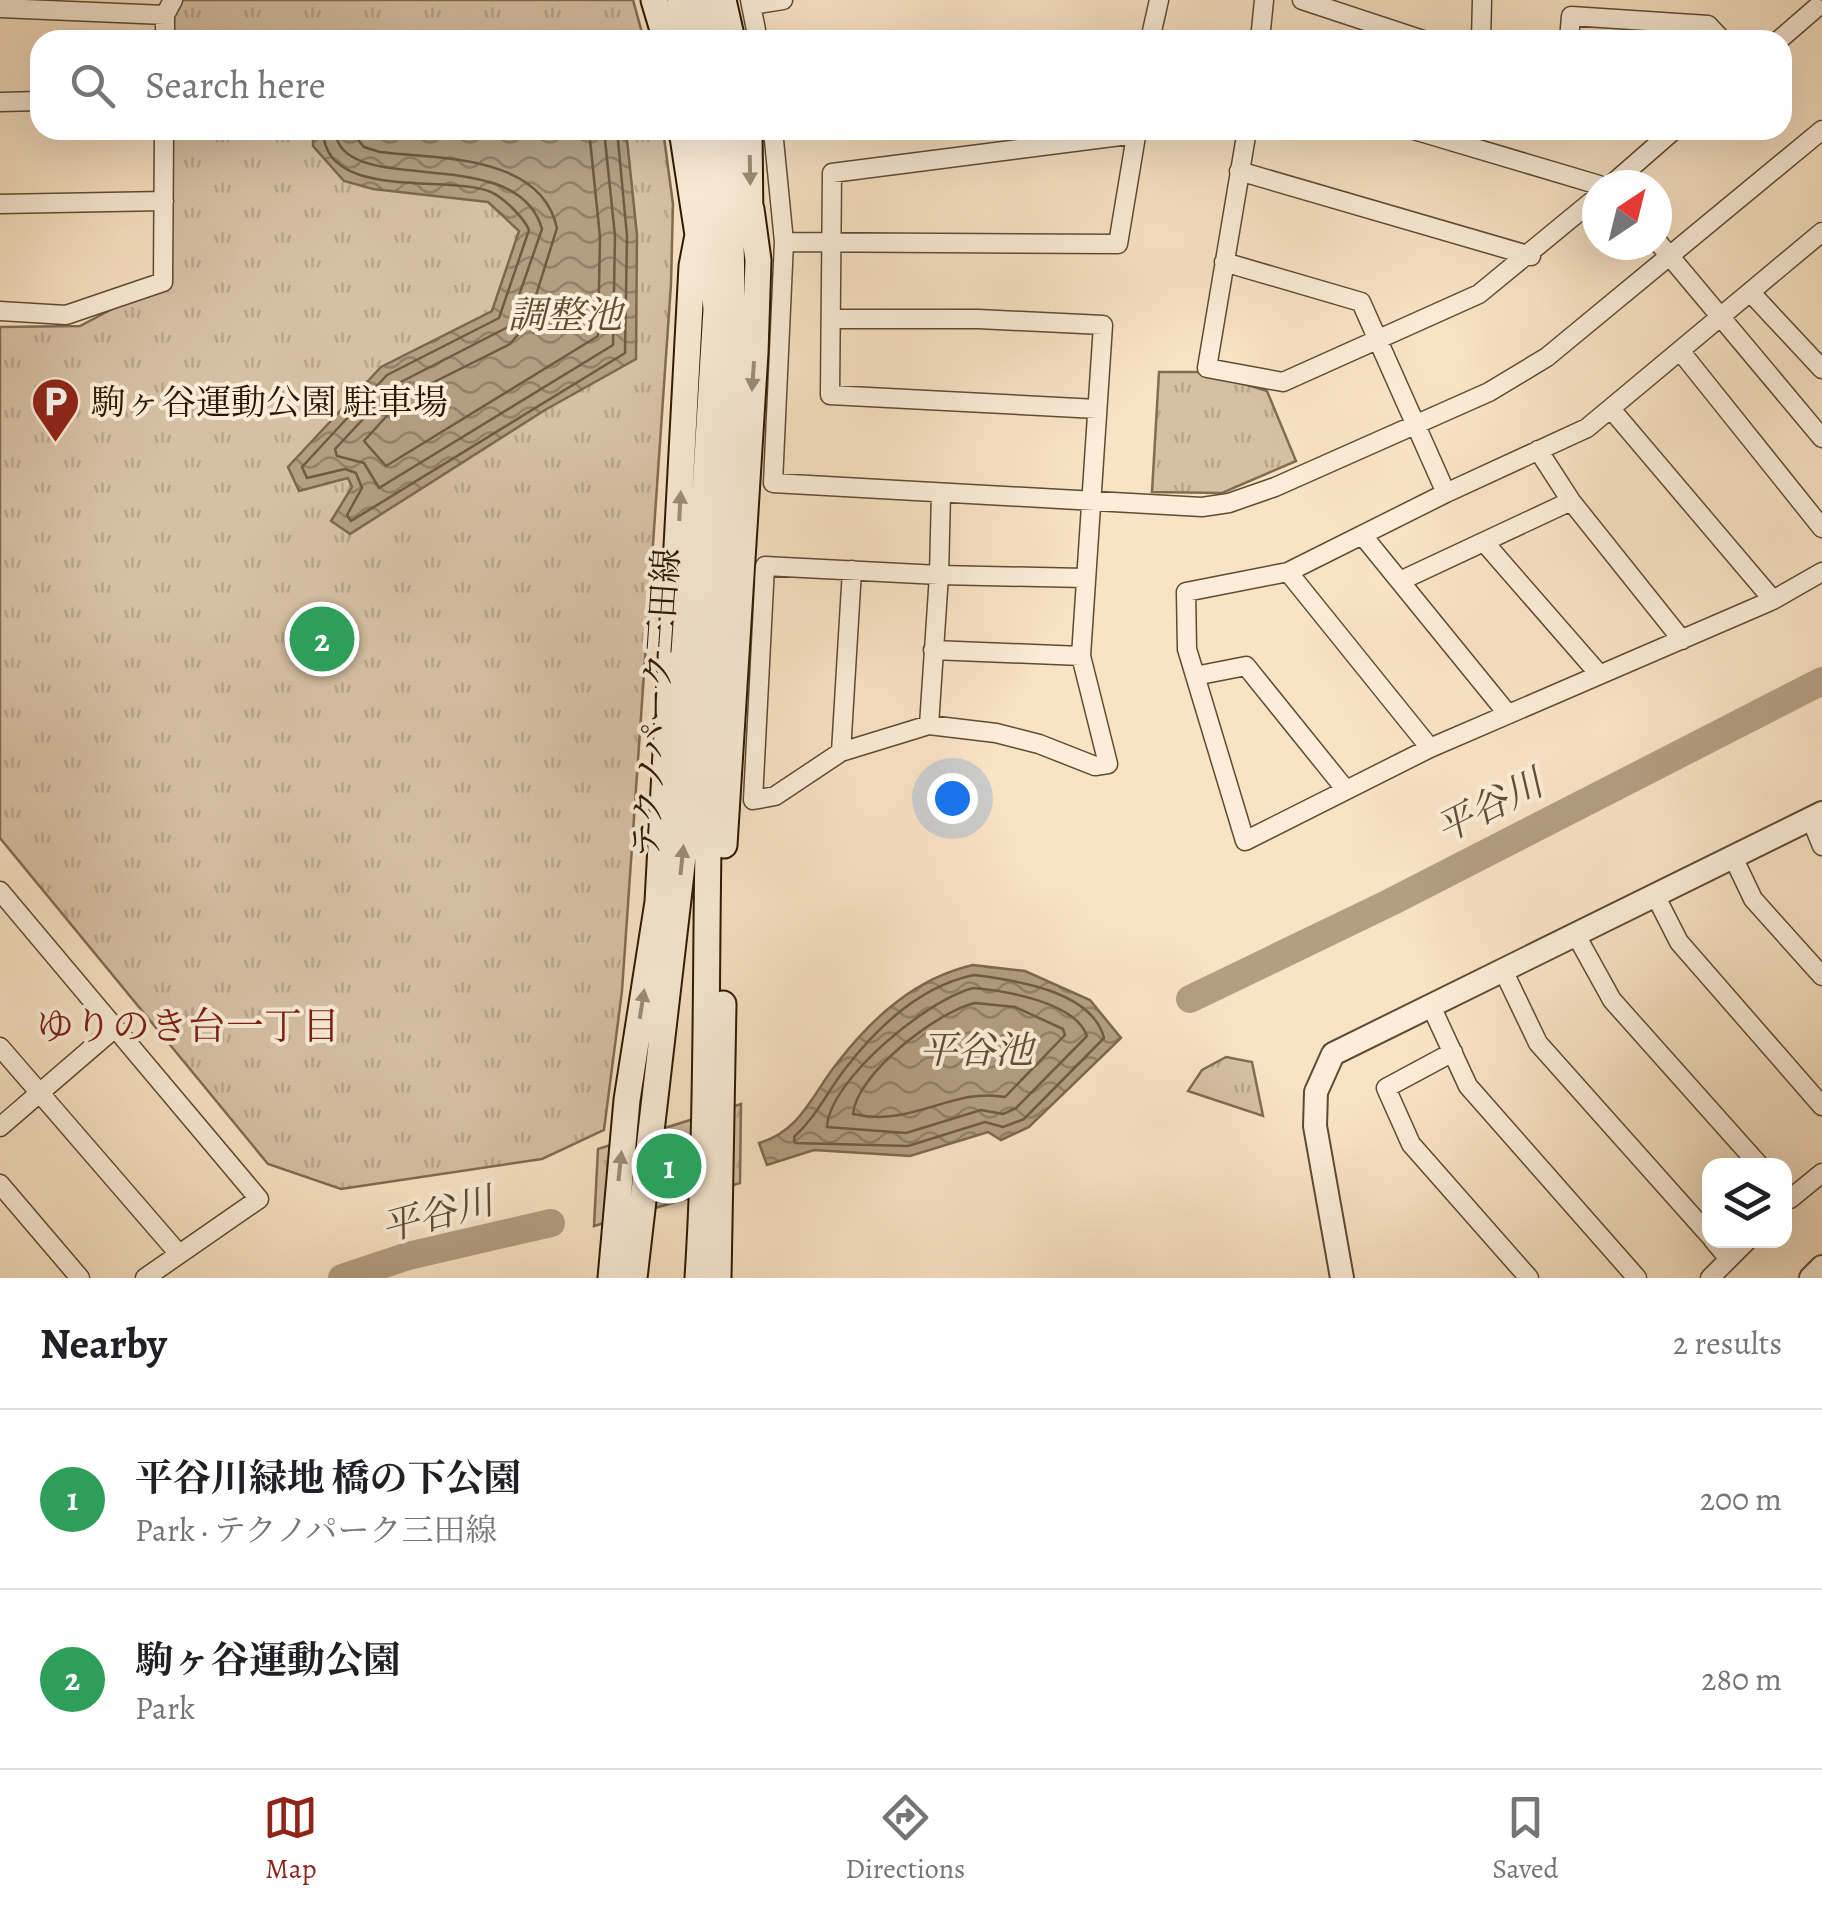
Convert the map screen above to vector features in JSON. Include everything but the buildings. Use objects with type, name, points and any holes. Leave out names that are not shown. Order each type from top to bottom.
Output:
[{"type":"main road","points":[[654,0],[663,30]]},
{"type":"main road","points":[[680,0],[687,30]]},
{"type":"main road","points":[[702,0],[709,30]]},
{"type":"main road","points":[[723,0],[730,30]]},
{"type":"main road","points":[[684,140],[698,235],[702,354],[711,389]]},
{"type":"main road","name":"テクノパーク三田線","points":[[698,1278],[713,1204],[716,1044],[704,667],[716,308],[703,140]]},
{"type":"main road","name":"テクノパーク三田線","points":[[634,1278],[626,1227],[640,1098],[683,856],[734,336],[730,194],[724,140]]},
{"type":"main road","points":[[734,336],[746,297],[751,210],[749,140]]},
{"type":"main road","points":[[716,1044],[724,845],[755,353],[758,260],[751,210]]},
{"type":"main road","points":[[640,1098],[662,846],[692,266],[698,235]]},
{"type":"main road","points":[[662,846],[704,667]]},
{"type":"main road","points":[[704,667],[722,700],[724,845]]},
{"type":"main road","points":[[713,1204],[718,1278]]},
{"type":"main road","points":[[611,1278],[626,1227]]},
{"type":"street","points":[[756,30],[751,3],[783,0]]},
{"type":"street","points":[[1152,30],[1159,0]]},
{"type":"street","points":[[1261,30],[1264,0]]},
{"type":"street","points":[[1302,0],[1393,30]]},
{"type":"street","points":[[1481,30],[1482,0]]},
{"type":"street","points":[[0,8],[169,8]]},
{"type":"street","points":[[1791,30],[1816,8]]},
{"type":"street","points":[[1570,30],[1571,16],[1708,24],[1713,30]]},
{"type":"street","points":[[0,102],[30,102]]},
{"type":"street","points":[[1672,255],[1822,130]]},
{"type":"street","points":[[0,311],[66,315],[163,282],[164,140]]},
{"type":"street","points":[[775,140],[784,242],[773,483],[1202,507],[1230,503],[1490,392],[1547,357],[1666,260]]},
{"type":"street","points":[[1077,140],[832,173],[830,395],[1097,409]]},
{"type":"street","points":[[784,242],[1118,244],[1135,140]]},
{"type":"street","points":[[1245,140],[1207,368],[1283,382],[1479,294],[1531,256],[1582,210]]},
{"type":"street","points":[[1448,140],[1582,180]]},
{"type":"street","points":[[1628,170],[1663,140]]},
{"type":"street","points":[[1239,171],[1531,256]]},
{"type":"street","points":[[0,204],[164,202]]},
{"type":"street","points":[[1819,239],[1587,428],[1288,572],[1186,592],[1187,650],[1245,841],[1430,748],[1773,600],[1822,572]]},
{"type":"street","points":[[1672,257],[1822,438]]},
{"type":"street","points":[[1224,262],[1361,302],[1446,493]]},
{"type":"street","points":[[1752,294],[1822,368]]},
{"type":"street","points":[[832,319],[978,318],[1103,325],[1081,656],[1108,764],[1095,766],[996,733],[929,725],[841,752],[776,796],[753,800],[765,566],[1084,578]]},
{"type":"street","points":[[1681,352],[1822,528]]},
{"type":"street","points":[[1611,408],[1773,600]]},
{"type":"street","points":[[1538,450],[1571,501],[1682,640]]},
{"type":"street","points":[[929,725],[942,493]]},
{"type":"street","points":[[1400,582],[1571,501]]},
{"type":"street","points":[[1363,536],[1506,713]]},
{"type":"street","points":[[1484,542],[1599,674]]},
{"type":"street","points":[[841,752],[852,570]]},
{"type":"street","points":[[1288,572],[1430,748]]},
{"type":"street","points":[[934,650],[1081,656]]},
{"type":"street","points":[[1195,676],[1246,666],[1346,790]]},
{"type":"street","points":[[1342,1278],[1315,1126],[1316,1092],[1334,1054],[1816,816],[1822,846]]},
{"type":"street","points":[[1734,859],[1754,899],[1822,976]]},
{"type":"street","points":[[0,891],[260,1199],[145,1278]]},
{"type":"street","points":[[1656,897],[1679,942],[1822,1106]]},
{"type":"street","points":[[1576,935],[1612,1000],[1753,1158]]},
{"type":"street","points":[[1503,970],[1538,1043],[1702,1228]]},
{"type":"street","points":[[1431,1006],[1468,1086],[1637,1278]]},
{"type":"street","points":[[0,1127],[115,1028]]},
{"type":"street","points":[[0,1047],[179,1254]]},
{"type":"street","points":[[1453,1052],[1386,1088],[1411,1144],[1529,1278]]},
{"type":"street","points":[[1792,1195],[1822,1173]]},
{"type":"street","points":[[0,1184],[80,1278]]},
{"type":"street","points":[[1720,1248],[1730,1259]]},
{"type":"street","points":[[1710,1278],[1740,1248]]},
{"type":"street","points":[[1811,1278],[1822,1268]]},
{"type":"green space","points":[[173,0],[633,0],[641,30],[167,30]]},
{"type":"green space","points":[[164,140],[664,140],[673,204],[671,284],[622,991],[604,1130],[542,1159],[341,1189],[268,1164],[0,838],[0,327],[80,326],[163,282]]},
{"type":"green space","points":[[1159,372],[1205,372],[1267,391],[1296,461],[1222,493],[1152,492]]},
{"type":"green space","points":[[1226,1057],[1252,1062],[1263,1116],[1188,1091],[1202,1070]]},
{"type":"green space","points":[[741,1104],[740,1183],[594,1226],[598,1149]]},
{"type":"water","name":"調整池","points":[[313,140],[627,140],[637,235],[636,359],[545,410],[350,534],[331,521],[352,487],[348,478],[299,491],[288,467],[381,367],[492,311],[519,231],[488,202],[373,189],[344,181],[313,146]]},
{"type":"water","name":"平谷池","points":[[973,965],[1025,971],[1090,1000],[1121,1038],[1029,1127],[1001,1140],[988,1132],[910,1156],[814,1150],[767,1165],[759,1143],[796,1120],[838,1062],[881,1015],[933,979]]},
{"type":"waterway","name":"平谷川","points":[[1190,999],[1389,903],[1822,681]]},
{"type":"waterway","name":"平谷川","points":[[342,1278],[408,1256],[551,1223]]},
{"type":"place","name":"駒ヶ谷運動公園 駐車場","points":[[56,444]]},
{"type":"place","name":"駒ヶ谷運動公園","points":[[322,639]]},
{"type":"place","name":"平谷川緑地 橋の下公園","points":[[669,1166]]},
{"type":"district","name":"ゆりのき台一丁目","points":[[188,1026]]}]
